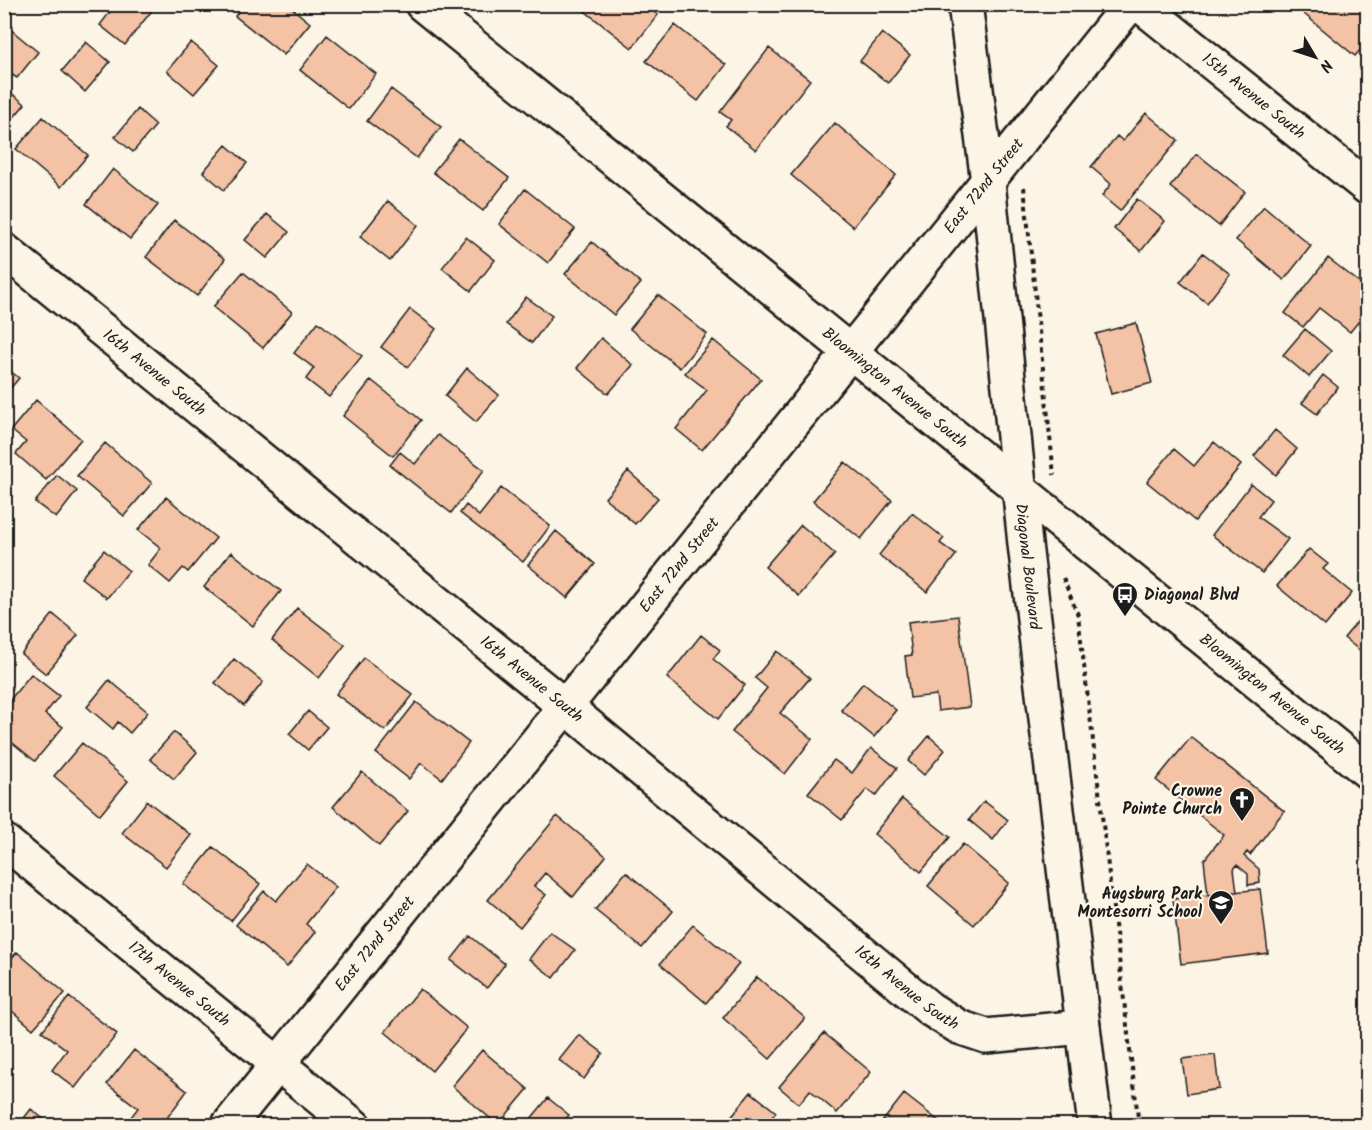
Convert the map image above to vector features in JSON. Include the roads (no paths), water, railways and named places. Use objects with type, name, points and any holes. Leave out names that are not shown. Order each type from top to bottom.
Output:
[{"type":"street","name":"Bloomington Avenue South","points":[[422,4],[1368,772]]},
{"type":"street","name":"Diagonal Boulevard","points":[[965,4],[988,182],[1021,491],[1095,1125]]},
{"type":"street","name":"East 72nd Street","points":[[228,1125],[1130,4]]},
{"type":"street","name":"15th Avenue South","points":[[1140,4],[1368,188]]},
{"type":"street","name":"16th Avenue South","points":[[4,250],[566,707],[930,1009],[959,1027],[986,1036],[1083,1027]]},
{"type":"street","name":"17th Avenue South","points":[[4,841],[354,1125]]},
{"type":"place","name":"Diagonal Blvd","points":[[1125,618]]},
{"type":"place","name":"Crowne Pointe Church","points":[[1242,823]]},
{"type":"place","name":"Augsburg Park Montesorri School","points":[[1221,926]]}]
